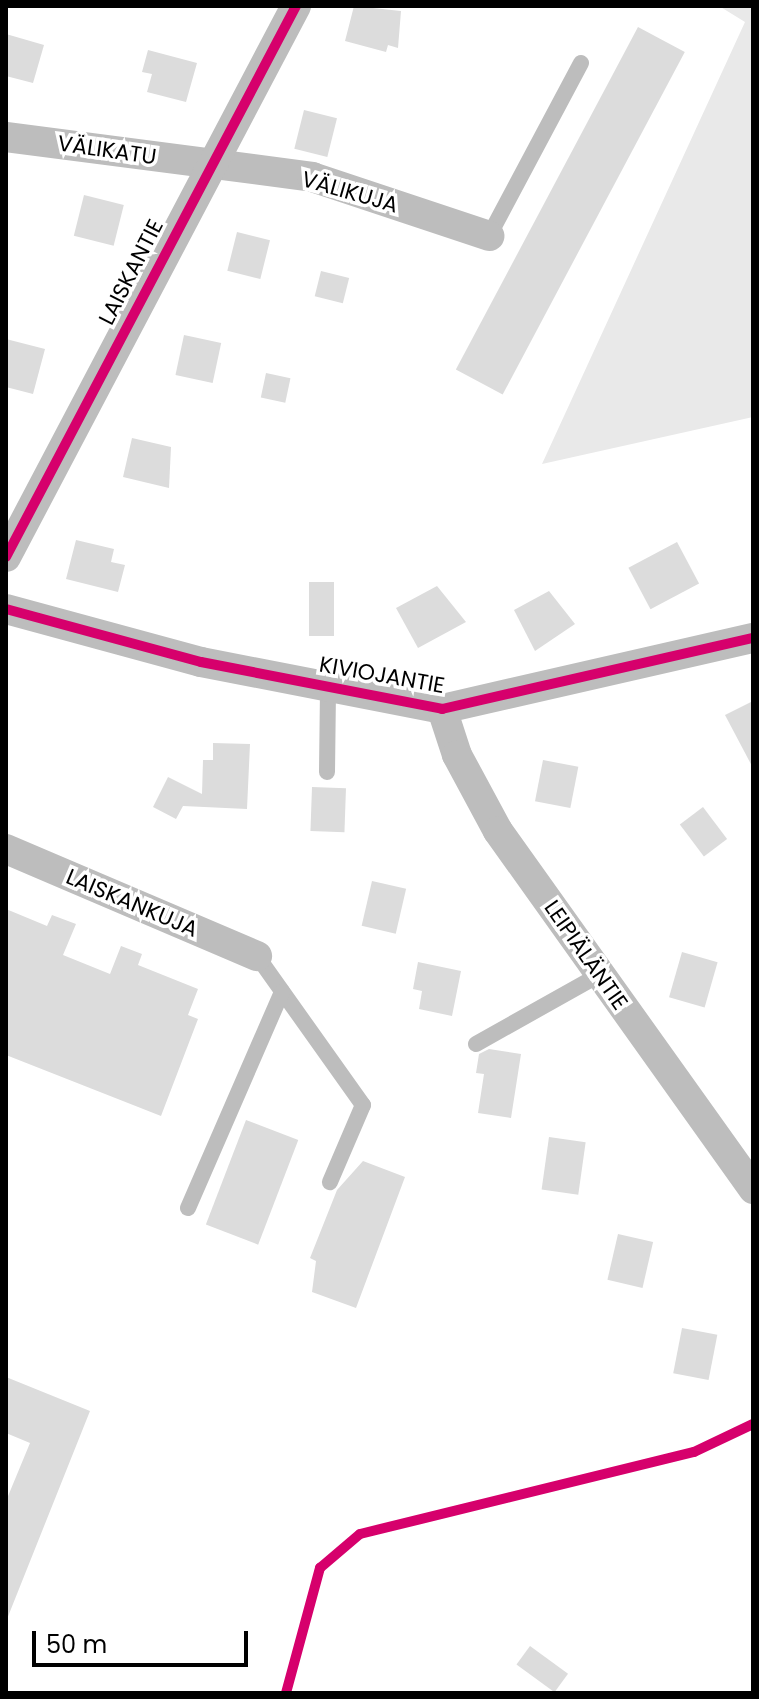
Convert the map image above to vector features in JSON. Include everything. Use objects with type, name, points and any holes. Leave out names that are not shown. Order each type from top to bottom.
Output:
[{"type":"street","name":"LAISKANTIE","points":[[6,557],[208,168],[296,6]]},
{"type":"street","name":"VÄLIKATU","points":[[6,137],[123,149],[208,168]]},
{"type":"street","name":"VÄLIKUJA","points":[[208,168],[312,177],[489,236]]},
{"type":"street","name":"KIVIOJANTIE","points":[[6,609],[201,662],[442,709],[753,638]]},
{"type":"street","name":"LEIPIÄLÄNTIE","points":[[442,709],[457,755],[498,831],[753,1189]]},
{"type":"street","name":"LAISKANKUJA","points":[[6,849],[257,956]]},
{"type":"lane","points":[[489,236],[581,63]]},
{"type":"lane","points":[[327,772],[328,687]]},
{"type":"lane","points":[[257,956],[363,1105],[330,1182]]},
{"type":"lane","points":[[476,1044],[599,975]]},
{"type":"lane","points":[[188,1208],[282,992]]},
{"type":"shaded area","points":[[719,6],[753,6],[753,417],[542,464],[745,22]]},
{"type":"building","points":[[354,6],[401,11],[398,48],[388,45],[386,52],[345,41]]},
{"type":"building","points":[[638,27],[685,52],[503,394],[456,370]]},
{"type":"building","points":[[6,34],[44,45],[33,83],[6,76]]},
{"type":"building","points":[[148,50],[197,63],[186,102],[147,92],[152,74],[142,72]]},
{"type":"building","points":[[304,110],[337,118],[327,157],[294,149]]},
{"type":"building","points":[[84,195],[124,205],[114,246],[74,236]]},
{"type":"building","points":[[237,232],[270,240],[260,279],[227,271]]},
{"type":"building","points":[[321,271],[349,278],[343,303],[315,296]]},
{"type":"building","points":[[184,335],[221,343],[213,383],[175,375]]},
{"type":"building","points":[[6,339],[45,349],[33,394],[6,387]]},
{"type":"building","points":[[266,373],[290,378],[285,403],[261,397]]},
{"type":"building","points":[[132,438],[171,447],[169,488],[123,477]]},
{"type":"building","points":[[76,540],[114,549],[111,562],[125,565],[118,592],[66,579]]},
{"type":"building","points":[[677,542],[699,583],[651,609],[628,568]]},
{"type":"building","points":[[309,582],[334,582],[334,636],[309,636]]},
{"type":"building","points":[[437,586],[466,622],[418,648],[396,608]]},
{"type":"building","points":[[549,591],[575,624],[535,651],[514,610]]},
{"type":"building","points":[[753,701],[753,768],[725,715]]},
{"type":"building","points":[[213,743],[250,744],[247,809],[183,806],[176,819],[153,807],[168,777],[202,794],[203,760],[213,760]]},
{"type":"building","points":[[543,760],[578,767],[570,808],[535,801]]},
{"type":"building","points":[[312,787],[346,788],[344,832],[310,831]]},
{"type":"building","points":[[703,807],[727,839],[704,856],[680,824]]},
{"type":"building","points":[[372,881],[406,889],[396,934],[362,926]]},
{"type":"building","points":[[6,909],[47,926],[52,915],[76,924],[63,955],[110,974],[121,946],[142,954],[138,965],[198,989],[188,1015],[198,1019],[161,1116],[6,1055]]},
{"type":"building","points":[[682,952],[718,962],[705,1007],[669,997]]},
{"type":"building","points":[[418,962],[461,971],[452,1016],[419,1009],[422,991],[413,989]]},
{"type":"building","points":[[489,1049],[521,1054],[511,1118],[478,1113],[484,1074],[476,1073],[479,1054]]},
{"type":"building","points":[[246,1120],[298,1140],[258,1245],[206,1225]]},
{"type":"building","points":[[549,1137],[586,1142],[578,1195],[542,1189]]},
{"type":"building","points":[[363,1161],[405,1177],[356,1308],[312,1292],[316,1261],[310,1258],[337,1190]]},
{"type":"building","points":[[618,1234],[653,1242],[643,1288],[607,1280]]},
{"type":"building","points":[[682,1328],[717,1335],[709,1380],[673,1373]]},
{"type":"building","points":[[6,1377],[90,1411],[7,1619],[6,1501],[30,1443],[6,1433]]},
{"type":"building","points":[[530,1646],[568,1674],[555,1692],[516,1665]]},
{"type":"cycle path","points":[[6,557],[296,6]]},
{"type":"cycle path","points":[[6,609],[201,662],[442,709],[753,638]]},
{"type":"cycle path","points":[[286,1693],[320,1568],[360,1534],[694,1452],[753,1424]]}]
